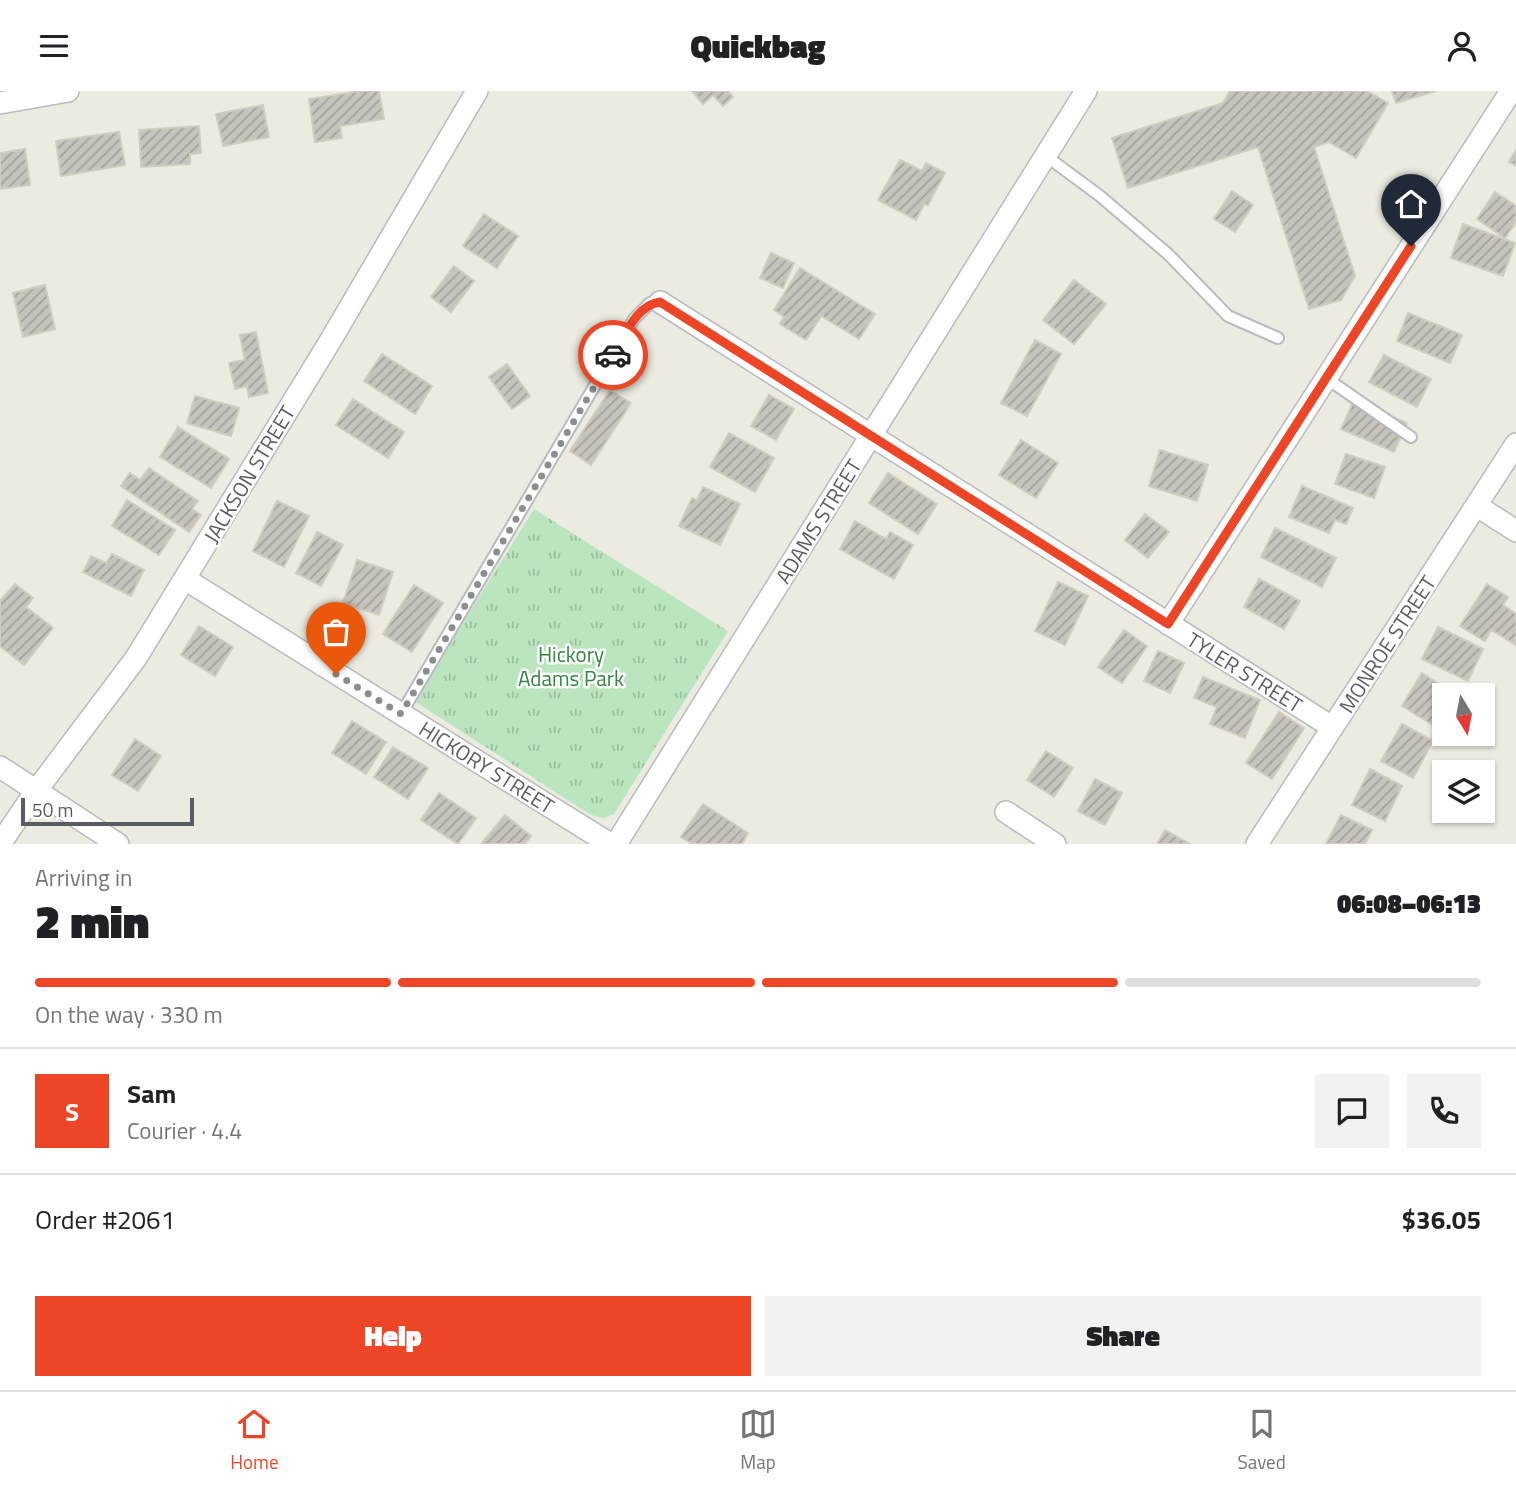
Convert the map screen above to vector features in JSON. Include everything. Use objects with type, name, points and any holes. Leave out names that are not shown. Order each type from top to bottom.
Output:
[{"type":"street","points":[[0,103],[68,91]]},
{"type":"street","name":"JACKSON STREET","points":[[0,844],[136,657],[329,343],[477,91]]},
{"type":"street","name":"ADAMS STREET","points":[[617,844],[1086,91]]},
{"type":"street","points":[[1168,624],[1511,91]]},
{"type":"street","name":"TYLER STREET","points":[[660,302],[1332,727]]},
{"type":"street","name":"MONROE STREET","points":[[1257,844],[1516,444]]},
{"type":"street","points":[[1477,506],[1516,531]]},
{"type":"street","name":"HICKORY STREET","points":[[185,579],[610,844]]},
{"type":"street","points":[[0,767],[118,844]]},
{"type":"street","points":[[1006,812],[1055,844]]},
{"type":"lane","points":[[1045,156],[1100,196],[1168,254],[1228,316],[1278,338]]},
{"type":"lane","points":[[401,714],[634,319],[650,303],[660,302]]},
{"type":"lane","points":[[1326,378],[1411,437]]},
{"type":"green space","name":"Hickory Adams Park","points":[[534,509],[728,631],[614,814],[604,818],[591,815],[414,701]]},
{"type":"building","points":[[360,91],[379,91],[384,119],[340,126],[342,138],[315,142],[309,99]]},
{"type":"building","points":[[692,91],[728,91],[733,97],[723,106],[713,95],[703,104]]},
{"type":"building","points":[[1230,91],[1367,91],[1388,103],[1356,158],[1329,142],[1314,147],[1355,276],[1341,300],[1309,309],[1258,147],[1128,188],[1112,138],[1223,103]]},
{"type":"building","points":[[1392,91],[1436,91],[1396,103]]},
{"type":"building","points":[[263,105],[269,137],[223,146],[216,114]]},
{"type":"building","points":[[199,126],[201,153],[190,154],[190,164],[141,167],[139,130]]},
{"type":"building","points":[[119,132],[125,165],[61,176],[56,141]]},
{"type":"building","points":[[25,149],[30,185],[0,189],[0,153]]},
{"type":"building","points":[[1516,150],[1516,166],[1509,162]]},
{"type":"building","points":[[900,160],[922,171],[926,163],[945,173],[928,205],[924,204],[916,220],[878,200]]},
{"type":"building","points":[[1232,191],[1253,205],[1235,232],[1214,219]]},
{"type":"building","points":[[1495,192],[1516,206],[1516,222],[1505,238],[1477,219]]},
{"type":"building","points":[[484,214],[518,236],[497,268],[463,246]]},
{"type":"building","points":[[1463,224],[1515,243],[1503,276],[1451,258]]},
{"type":"building","points":[[771,253],[794,263],[783,288],[760,278]]},
{"type":"building","points":[[454,266],[474,281],[451,312],[431,297]]},
{"type":"building","points":[[800,268],[875,314],[859,339],[821,316],[806,340],[780,324],[784,317],[774,310]]},
{"type":"building","points":[[1074,280],[1106,304],[1074,344],[1043,320]]},
{"type":"building","points":[[45,285],[55,329],[23,337],[13,293]]},
{"type":"building","points":[[1408,313],[1462,335],[1450,363],[1397,341]]},
{"type":"building","points":[[256,332],[268,393],[249,397],[247,386],[235,389],[229,363],[245,360],[240,335]]},
{"type":"building","points":[[1035,340],[1061,354],[1027,416],[1001,403]]},
{"type":"building","points":[[382,354],[432,386],[415,414],[364,381]]},
{"type":"building","points":[[1384,355],[1431,379],[1417,407],[1369,382]]},
{"type":"building","points":[[507,364],[530,396],[512,409],[489,377]]},
{"type":"building","points":[[610,390],[631,403],[591,465],[570,451]]},
{"type":"building","points":[[769,395],[794,409],[776,440],[751,426]]},
{"type":"building","points":[[195,396],[239,408],[231,436],[187,423]]},
{"type":"building","points":[[353,399],[404,432],[388,458],[336,425]]},
{"type":"building","points":[[1354,400],[1407,423],[1394,452],[1341,429]]},
{"type":"building","points":[[178,427],[229,459],[211,488],[160,457]]},
{"type":"building","points":[[729,433],[774,458],[755,492],[710,467]]},
{"type":"building","points":[[1021,440],[1058,463],[1036,498],[999,475]]},
{"type":"building","points":[[1160,450],[1208,465],[1197,501],[1149,486]]},
{"type":"building","points":[[1346,454],[1385,467],[1374,498],[1335,484]]},
{"type":"building","points":[[149,468],[198,501],[192,509],[201,515],[189,532],[121,486],[130,473],[140,480]]},
{"type":"building","points":[[888,473],[937,504],[918,534],[869,503]]},
{"type":"building","points":[[1302,486],[1353,508],[1346,524],[1335,520],[1329,533],[1289,517]]},
{"type":"building","points":[[703,487],[740,504],[720,545],[679,526],[692,498],[697,500]]},
{"type":"building","points":[[127,500],[175,530],[159,555],[112,526]]},
{"type":"building","points":[[277,501],[309,516],[284,567],[253,551]]},
{"type":"building","points":[[1145,514],[1169,532],[1148,558],[1125,540]]},
{"type":"building","points":[[855,521],[886,539],[890,532],[913,545],[894,579],[840,549]]},
{"type":"building","points":[[1275,528],[1336,558],[1322,587],[1261,557]]},
{"type":"building","points":[[317,532],[343,545],[321,586],[296,573]]},
{"type":"building","points":[[112,554],[144,570],[131,596],[83,572],[91,556],[106,563]]},
{"type":"building","points":[[357,560],[393,572],[379,615],[343,603]]},
{"type":"building","points":[[1259,579],[1300,601],[1284,629],[1244,607]]},
{"type":"building","points":[[1058,582],[1088,596],[1065,645],[1035,631]]},
{"type":"building","points":[[15,584],[33,598],[26,607],[53,628],[24,665],[0,646],[0,601]]},
{"type":"building","points":[[1487,584],[1508,597],[1503,605],[1516,614],[1516,645],[1491,630],[1485,641],[1460,626]]},
{"type":"building","points":[[414,585],[443,603],[412,652],[383,634]]},
{"type":"building","points":[[199,626],[233,647],[215,676],[181,655]]},
{"type":"building","points":[[1438,627],[1483,649],[1468,681],[1422,659]]},
{"type":"building","points":[[1124,630],[1147,646],[1122,683],[1098,667]]},
{"type":"building","points":[[1158,651],[1184,663],[1170,693],[1144,681]]},
{"type":"building","points":[[1422,673],[1437,683],[1432,683],[1432,725],[1402,706]]},
{"type":"building","points":[[1203,677],[1260,700],[1245,738],[1210,724],[1217,707],[1194,698]]},
{"type":"building","points":[[1279,712],[1304,728],[1272,779],[1246,763]]},
{"type":"building","points":[[352,721],[386,742],[366,774],[332,753]]},
{"type":"building","points":[[1402,724],[1432,740],[1413,778],[1381,761]]},
{"type":"building","points":[[135,739],[161,756],[138,791],[112,775]]},
{"type":"building","points":[[393,747],[428,768],[408,799],[374,777]]},
{"type":"building","points":[[1046,751],[1073,768],[1054,797],[1027,780]]},
{"type":"building","points":[[1370,769],[1402,786],[1385,821],[1352,805]]},
{"type":"building","points":[[1095,779],[1122,793],[1105,825],[1078,811]]},
{"type":"building","points":[[439,793],[476,818],[458,844],[421,820]]},
{"type":"building","points":[[703,804],[748,833],[742,844],[692,844],[681,837]]},
{"type":"building","points":[[505,815],[531,836],[525,844],[481,844]]},
{"type":"building","points":[[1341,815],[1372,830],[1365,844],[1326,844]]},
{"type":"building","points":[[1165,830],[1190,844],[1157,844]]},
{"type":"way so far","points":[[336,674],[401,714],[613,355]]},
{"type":"route","points":[[613,355],[634,319],[650,303],[660,302],[1168,624],[1411,246]]}]
